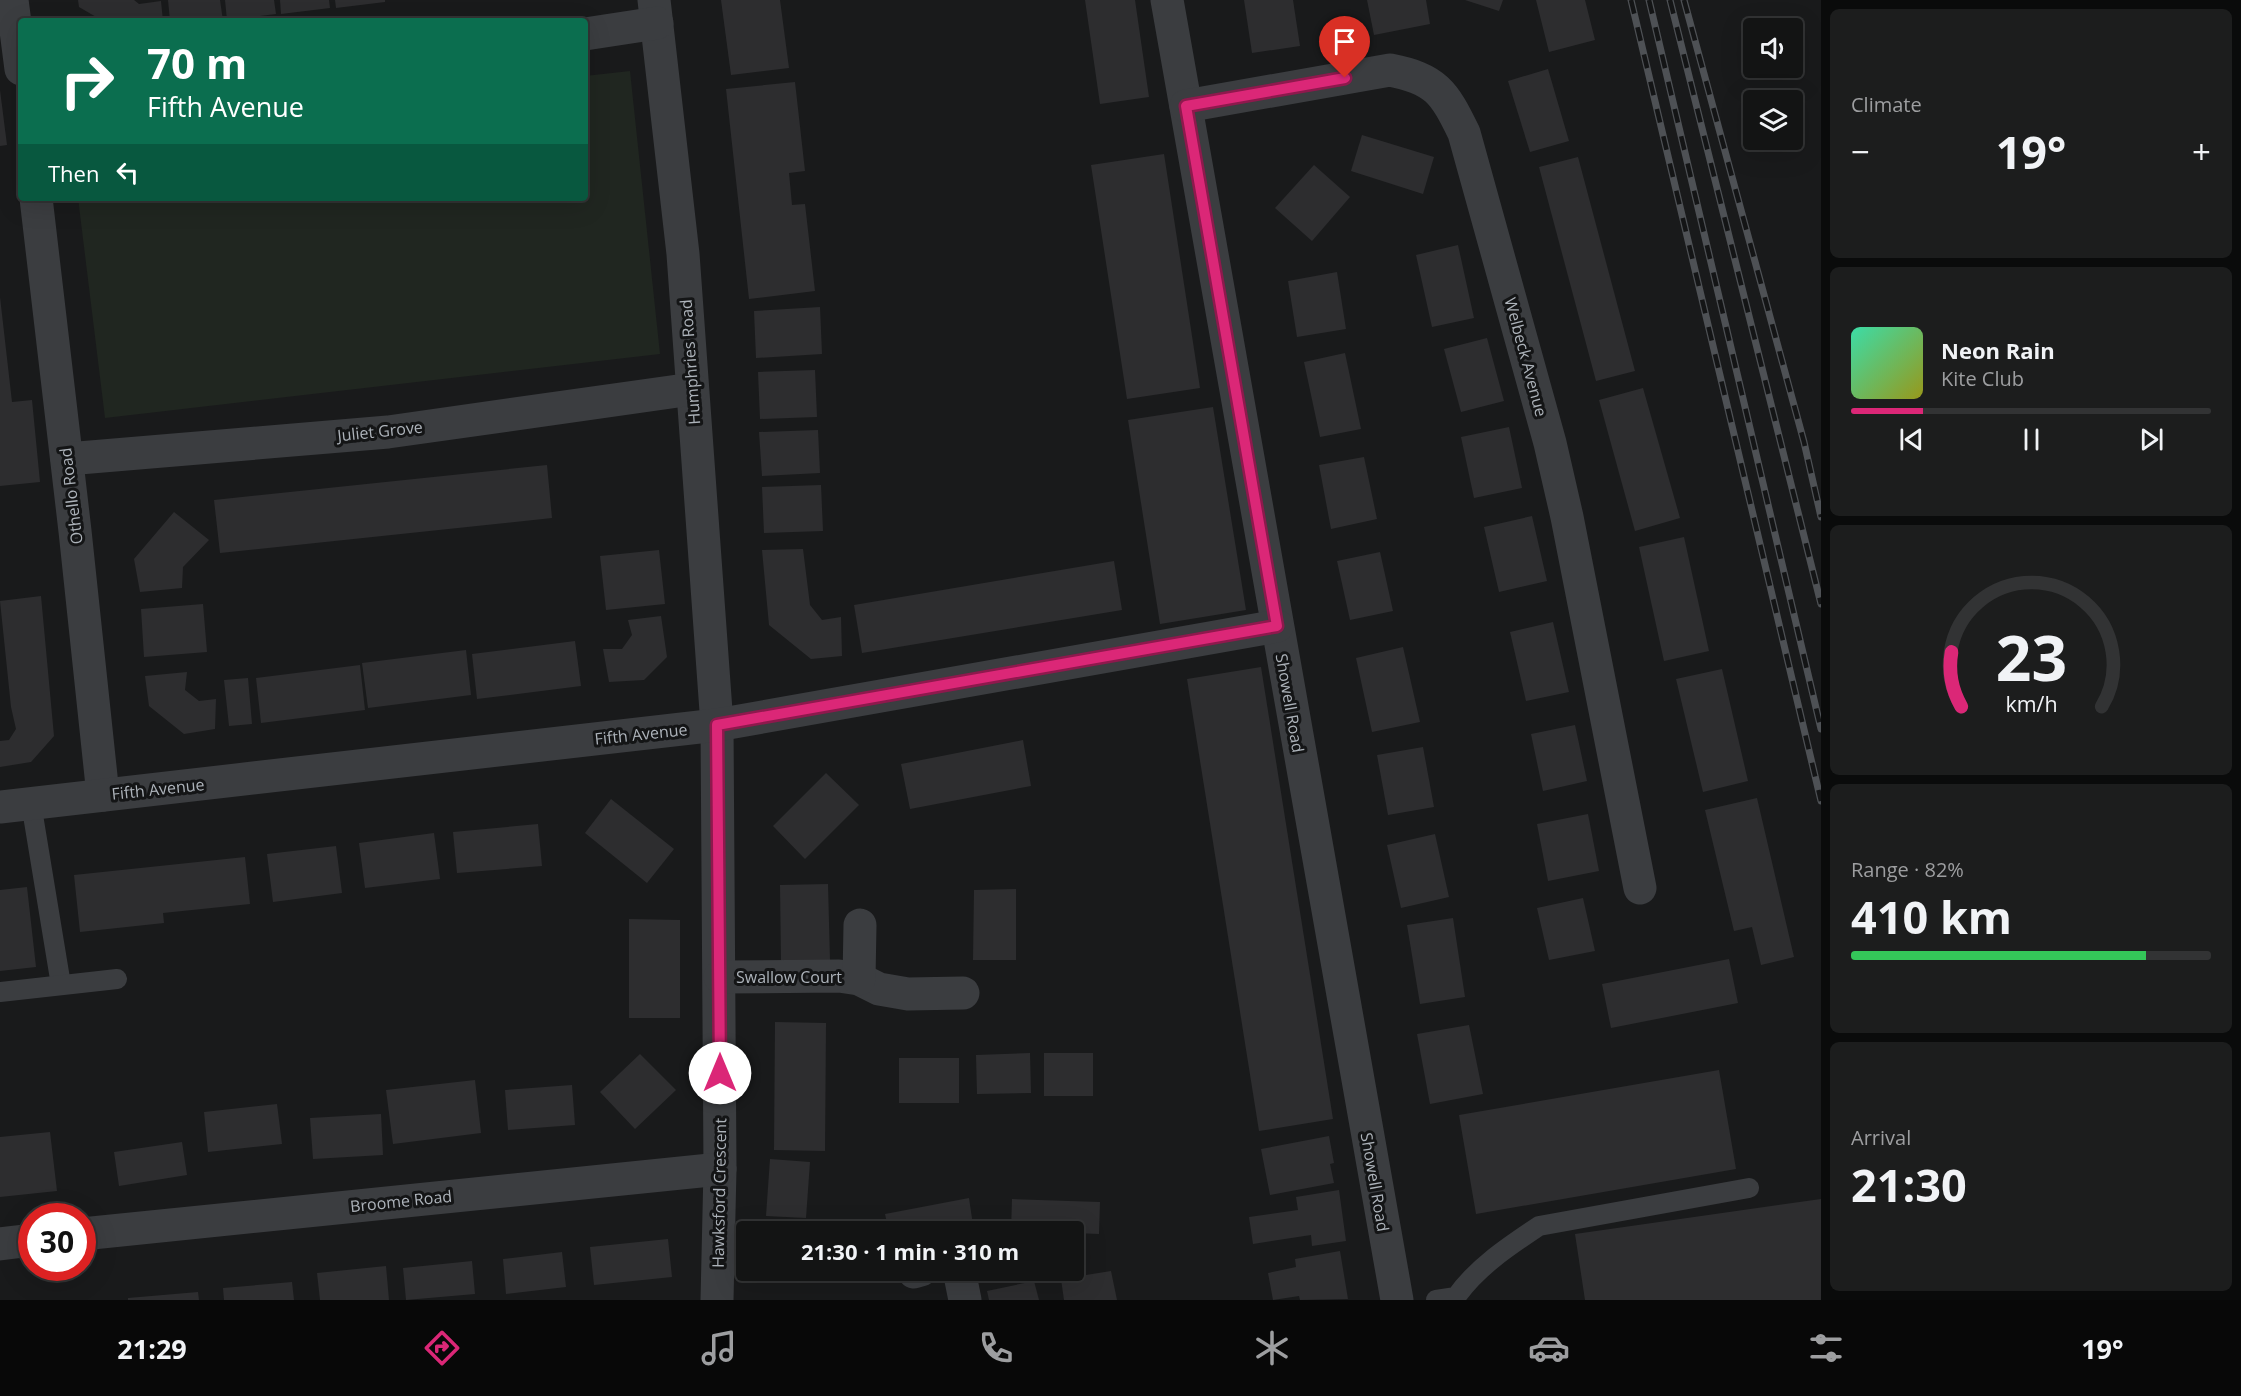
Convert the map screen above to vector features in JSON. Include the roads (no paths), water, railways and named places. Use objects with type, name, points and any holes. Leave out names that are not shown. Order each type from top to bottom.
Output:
[{"type":"street","points":[[12,0],[18,46]]},
{"type":"street","name":"Showell Road","points":[[1167,0],[1396,1300]]},
{"type":"street","points":[[588,33],[656,12]]},
{"type":"street","name":"Humphries Road","points":[[656,12],[683,254],[717,725]]},
{"type":"street","name":"Welbeck Avenue","points":[[1186,106],[1390,70],[1416,75],[1437,88],[1449,102],[1464,133],[1550,443],[1567,517],[1640,888]]},
{"type":"street","name":"Othello Road","points":[[36,201],[103,795]]},
{"type":"street","name":"Juliet Grove","points":[[67,459],[388,432],[692,389]]},
{"type":"street","name":"Fifth Avenue","points":[[16,805],[717,725],[1277,626]]},
{"type":"street","name":"Hawksford Crescent","points":[[717,725],[720,977],[717,1300]]},
{"type":"street","name":"Swallow Court","points":[[859,979],[860,925]]},
{"type":"street","name":"Swallow Court","points":[[720,977],[839,976],[859,979],[879,989],[908,994],[963,993]]},
{"type":"street","name":"Broome Road","points":[[96,1233],[720,1169]]},
{"type":"street","points":[[0,1244],[18,1242]]},
{"type":"street","points":[[961,1281],[964,1300]]},
{"type":"lane","points":[[16,805],[61,985]]},
{"type":"lane","points":[[0,992],[117,979]]},
{"type":"lane","points":[[1436,1300],[1456,1296],[1467,1280],[1539,1226],[1749,1188]]},
{"type":"railway","points":[[1631,0],[1821,801]]},
{"type":"railway","points":[[1649,0],[1821,729]]},
{"type":"railway","points":[[1670,0],[1821,604]]},
{"type":"railway","points":[[1684,0],[1804,442],[1821,517]]}]
